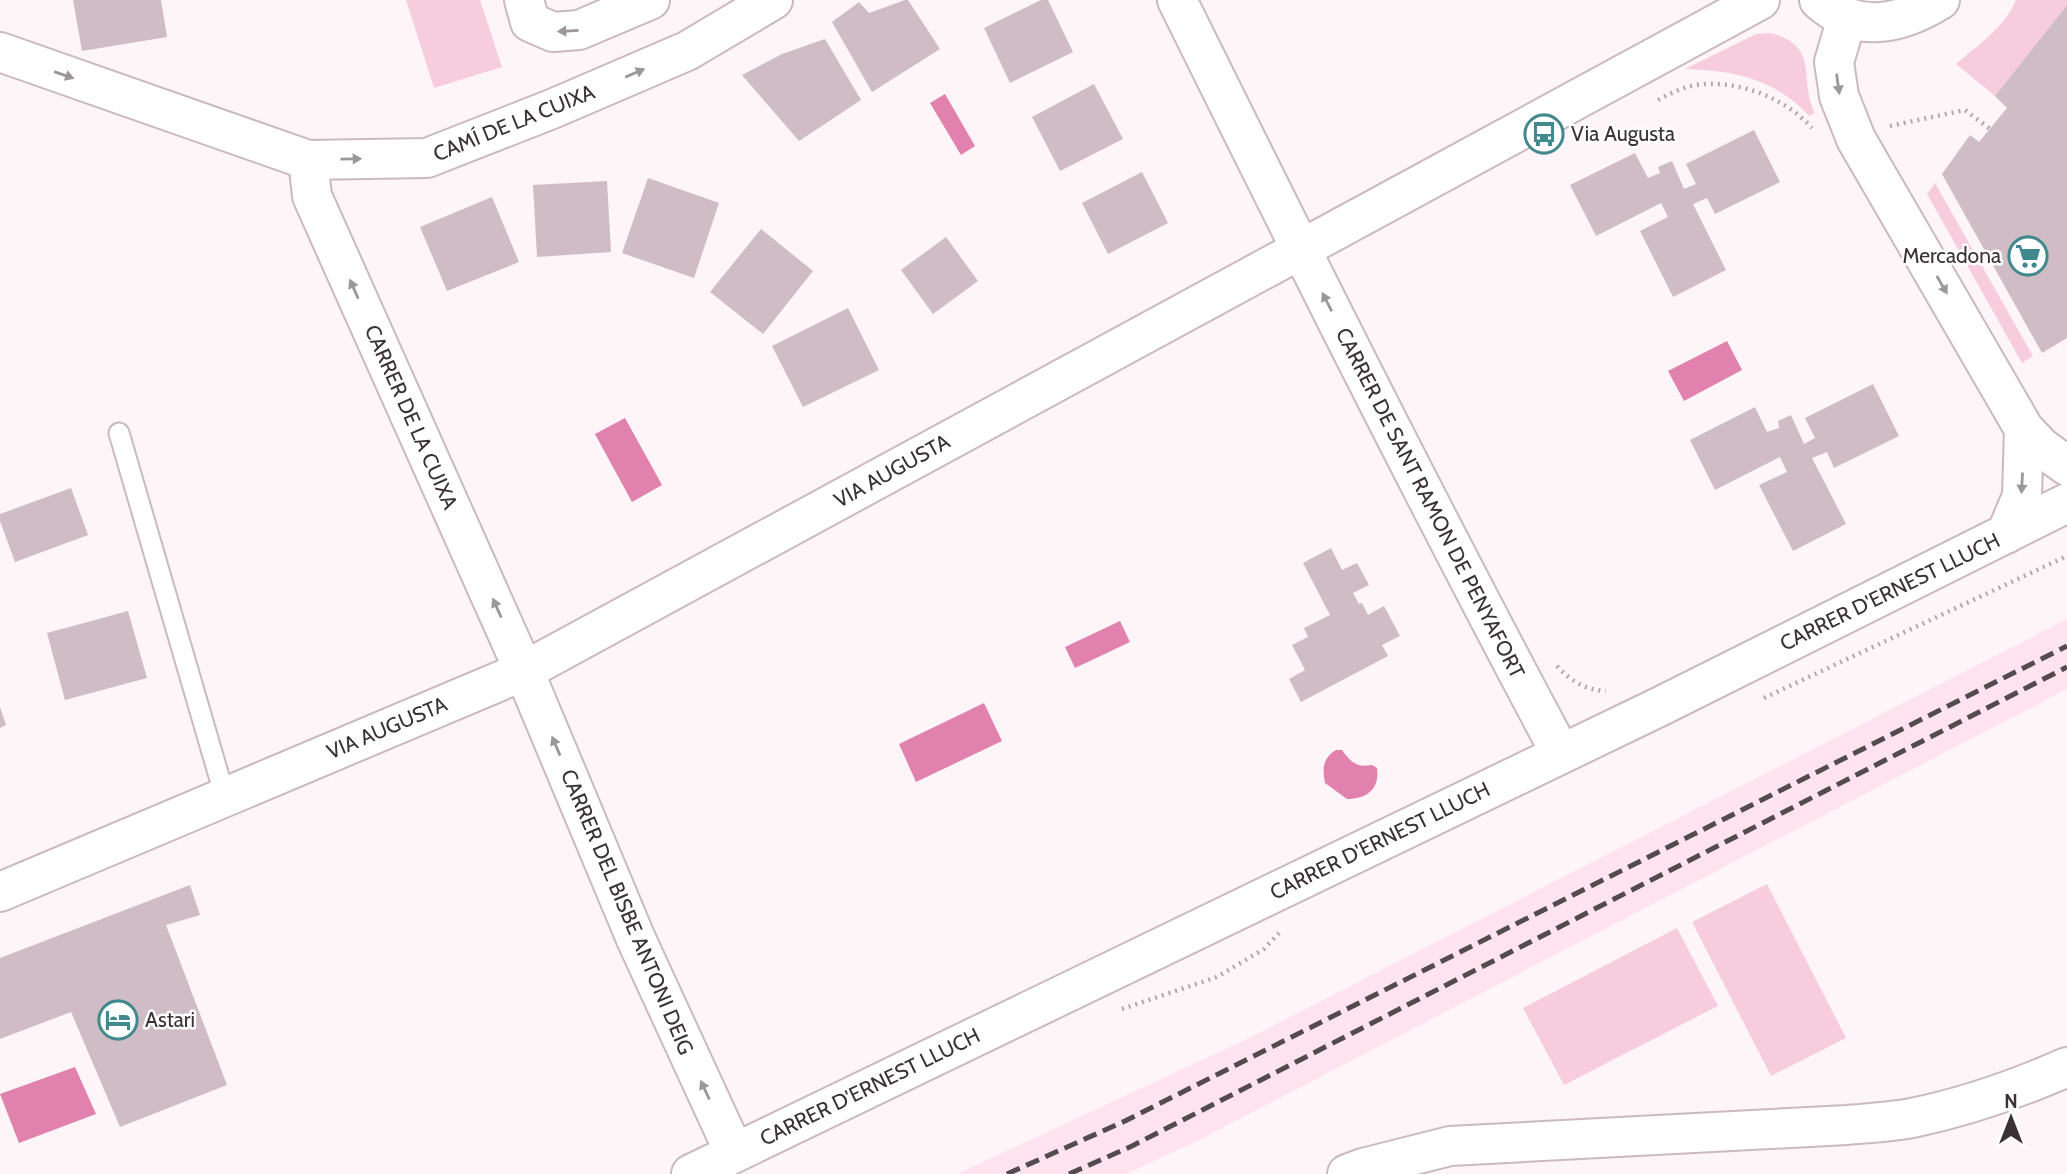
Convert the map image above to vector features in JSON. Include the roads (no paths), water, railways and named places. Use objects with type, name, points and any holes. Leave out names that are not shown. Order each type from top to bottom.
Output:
[{"type":"street","points":[[527,11],[553,32],[579,30],[650,0]]},
{"type":"street","name":"CAMÍ DE LA CUIXA","points":[[0,52],[307,160],[427,158],[552,109],[687,51],[774,0]]},
{"type":"street","name":"CARRER DE SANT RAMON DE PENYAFORT","points":[[1177,0],[1495,632],[1561,754]]},
{"type":"street","name":"VIA AUGUSTA","points":[[0,892],[524,671],[1760,0]]},
{"type":"street","points":[[1940,0],[1919,13],[1899,20],[1872,23],[1833,9],[1839,96],[1856,139],[2024,429],[2041,447],[2067,466]]},
{"type":"street","name":"CARRER DE LA CUIXA","points":[[307,160],[312,196],[524,671]]},
{"type":"street","points":[[2006,534],[2022,496],[2024,429]]},
{"type":"street","name":"CARRER D'ERNEST LLUCH","points":[[691,1174],[1561,754],[2067,503]]},
{"type":"street","name":"CARRER DEL BISBE ANTONI DEIG","points":[[524,671],[636,939],[734,1152]]},
{"type":"street","points":[[1347,1174],[1450,1146],[1847,1125],[1911,1118],[1972,1103],[2067,1067]]},
{"type":"lane","points":[[119,433],[225,797]]},
{"type":"railway","points":[[1007,1174],[1125,1121],[2067,646]]},
{"type":"railway","points":[[1069,1174],[1132,1146],[2067,667]]},
{"type":"place","name":"Via Augusta","points":[[1544,134]]},
{"type":"place","name":"Mercadona","points":[[2028,256]]},
{"type":"place","name":"Astari","points":[[118,1020]]}]
